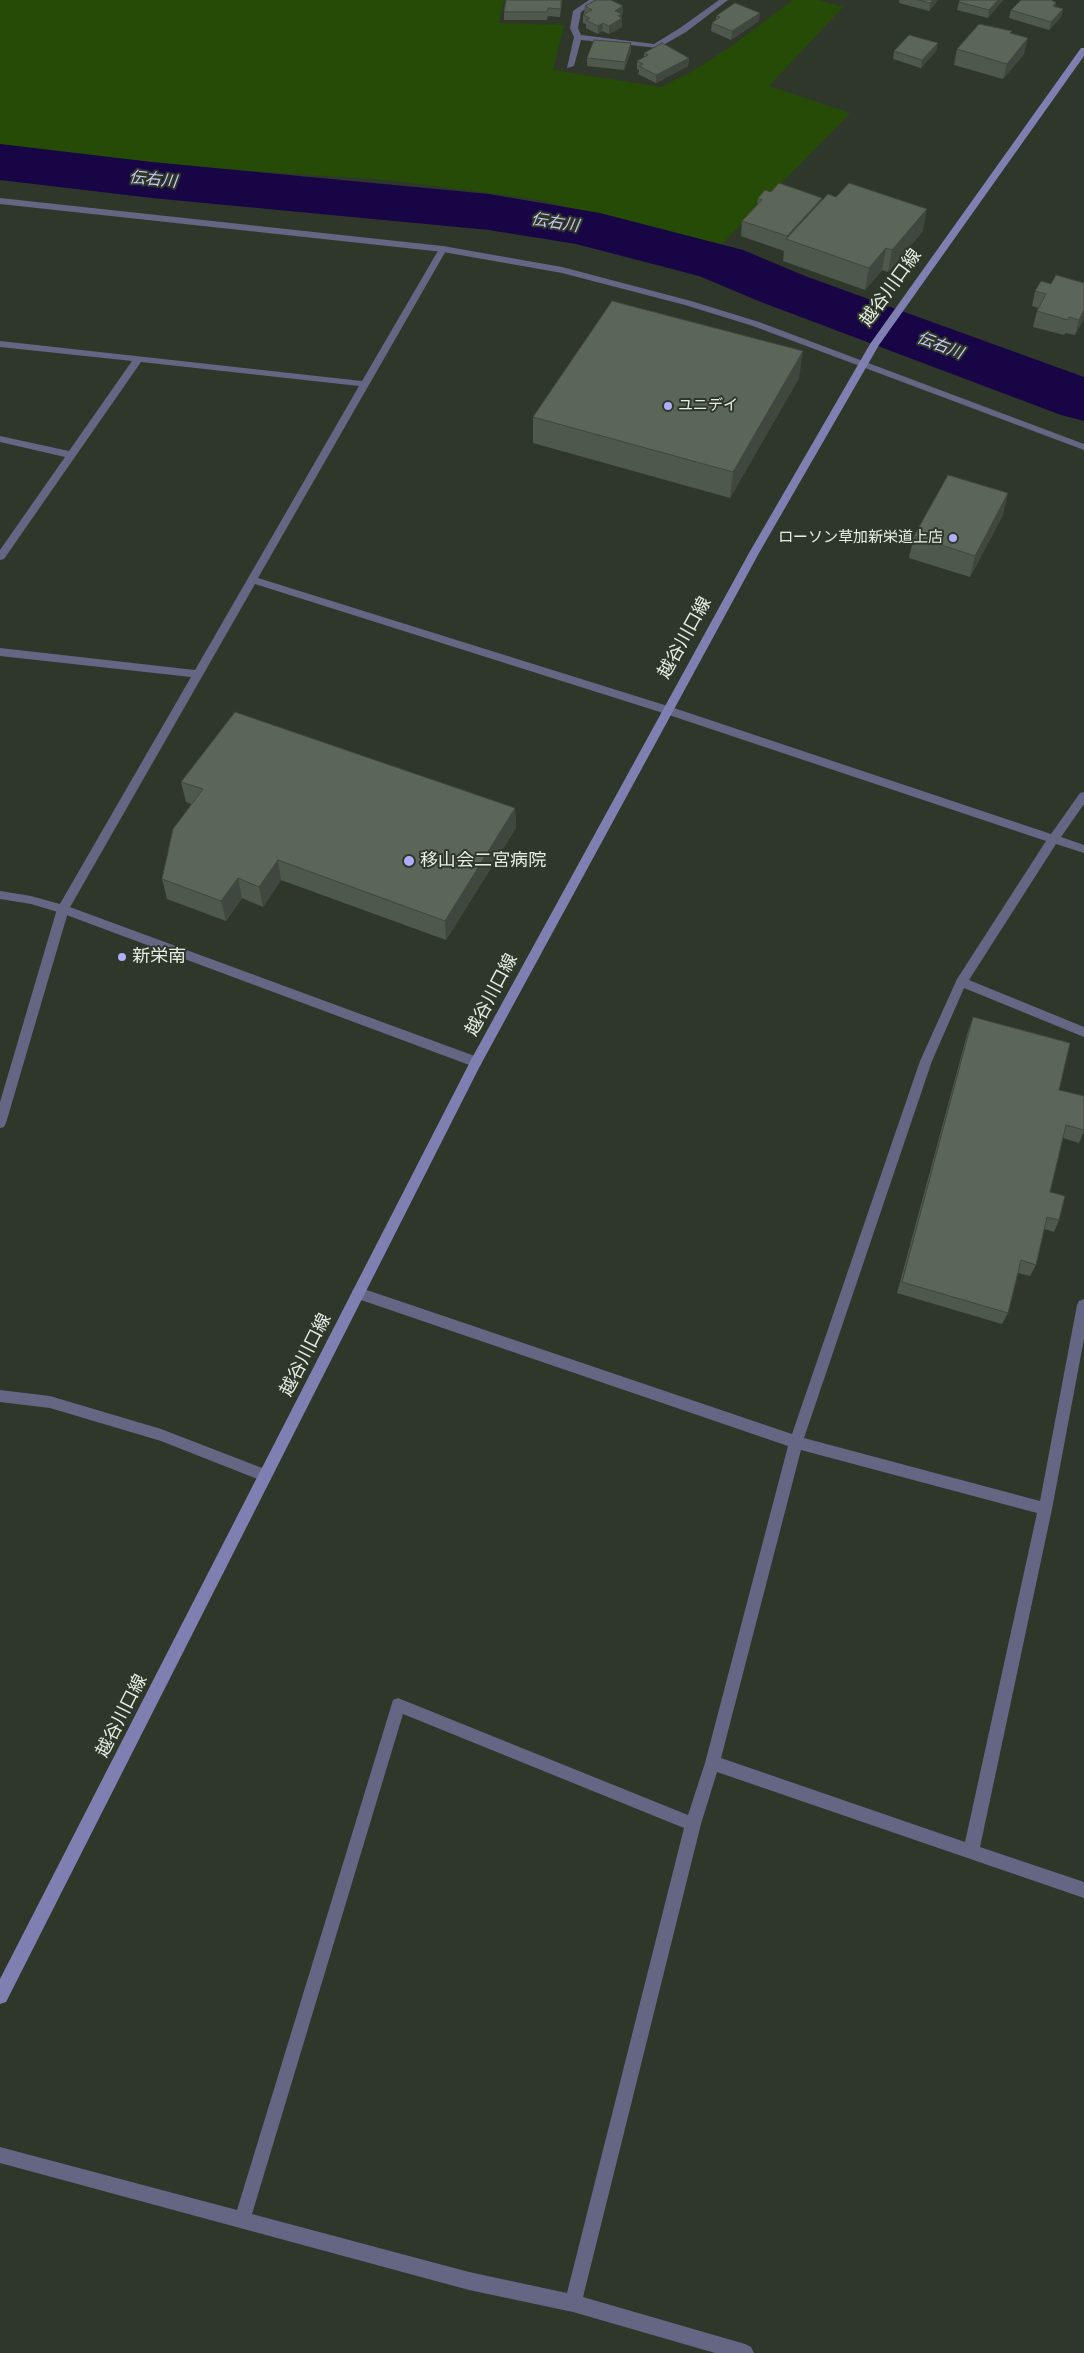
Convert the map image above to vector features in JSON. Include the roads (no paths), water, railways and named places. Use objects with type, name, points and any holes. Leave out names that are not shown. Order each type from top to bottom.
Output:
[{"type":"main road","name":"越谷川口線","points":[[0,1996],[476,1062],[667,710],[874,344],[1084,50]]},
{"type":"street","points":[[570,66],[578,38],[574,28],[577,11],[594,0]]},
{"type":"street","points":[[578,38],[655,46],[724,0]]},
{"type":"street","points":[[0,202],[443,249],[562,270],[688,303],[756,324],[1084,447]]},
{"type":"street","points":[[0,1123],[63,909],[443,249]]},
{"type":"street","points":[[0,344],[365,384]]},
{"type":"street","points":[[0,558],[139,358]]},
{"type":"street","points":[[0,439],[72,454]]},
{"type":"street","points":[[252,580],[667,710],[1084,849]]},
{"type":"street","points":[[0,652],[198,674]]},
{"type":"street","points":[[573,2303],[692,1824],[712,1763],[796,1442],[926,1061],[961,982],[1054,838],[1084,796]]},
{"type":"street","points":[[0,895],[31,900],[63,909],[476,1062]]},
{"type":"street","points":[[961,982],[1084,1032]]},
{"type":"street","points":[[358,1293],[796,1442],[1045,1509]]},
{"type":"street","points":[[971,1851],[1045,1509],[1082,1325],[1084,1305]]},
{"type":"street","points":[[0,1396],[50,1402],[161,1435],[265,1476]]},
{"type":"street","points":[[242,2220],[398,1705],[692,1824]]},
{"type":"street","points":[[712,1763],[1084,1890]]},
{"type":"street","points":[[0,2155],[469,2281],[573,2303],[745,2353]]},
{"type":"waterway","name":"伝右川","points":[[0,162],[152,180],[489,212],[579,226],[721,263],[783,289],[1084,400]]},
{"type":"place","name":"ユニデイ","points":[[668,406]]},
{"type":"place","name":"ローソン草加新栄道上店","points":[[953,538]]},
{"type":"place","name":"移山会二宮病院","points":[[409,861]]},
{"type":"place","name":"新栄南","points":[[122,957]]}]
